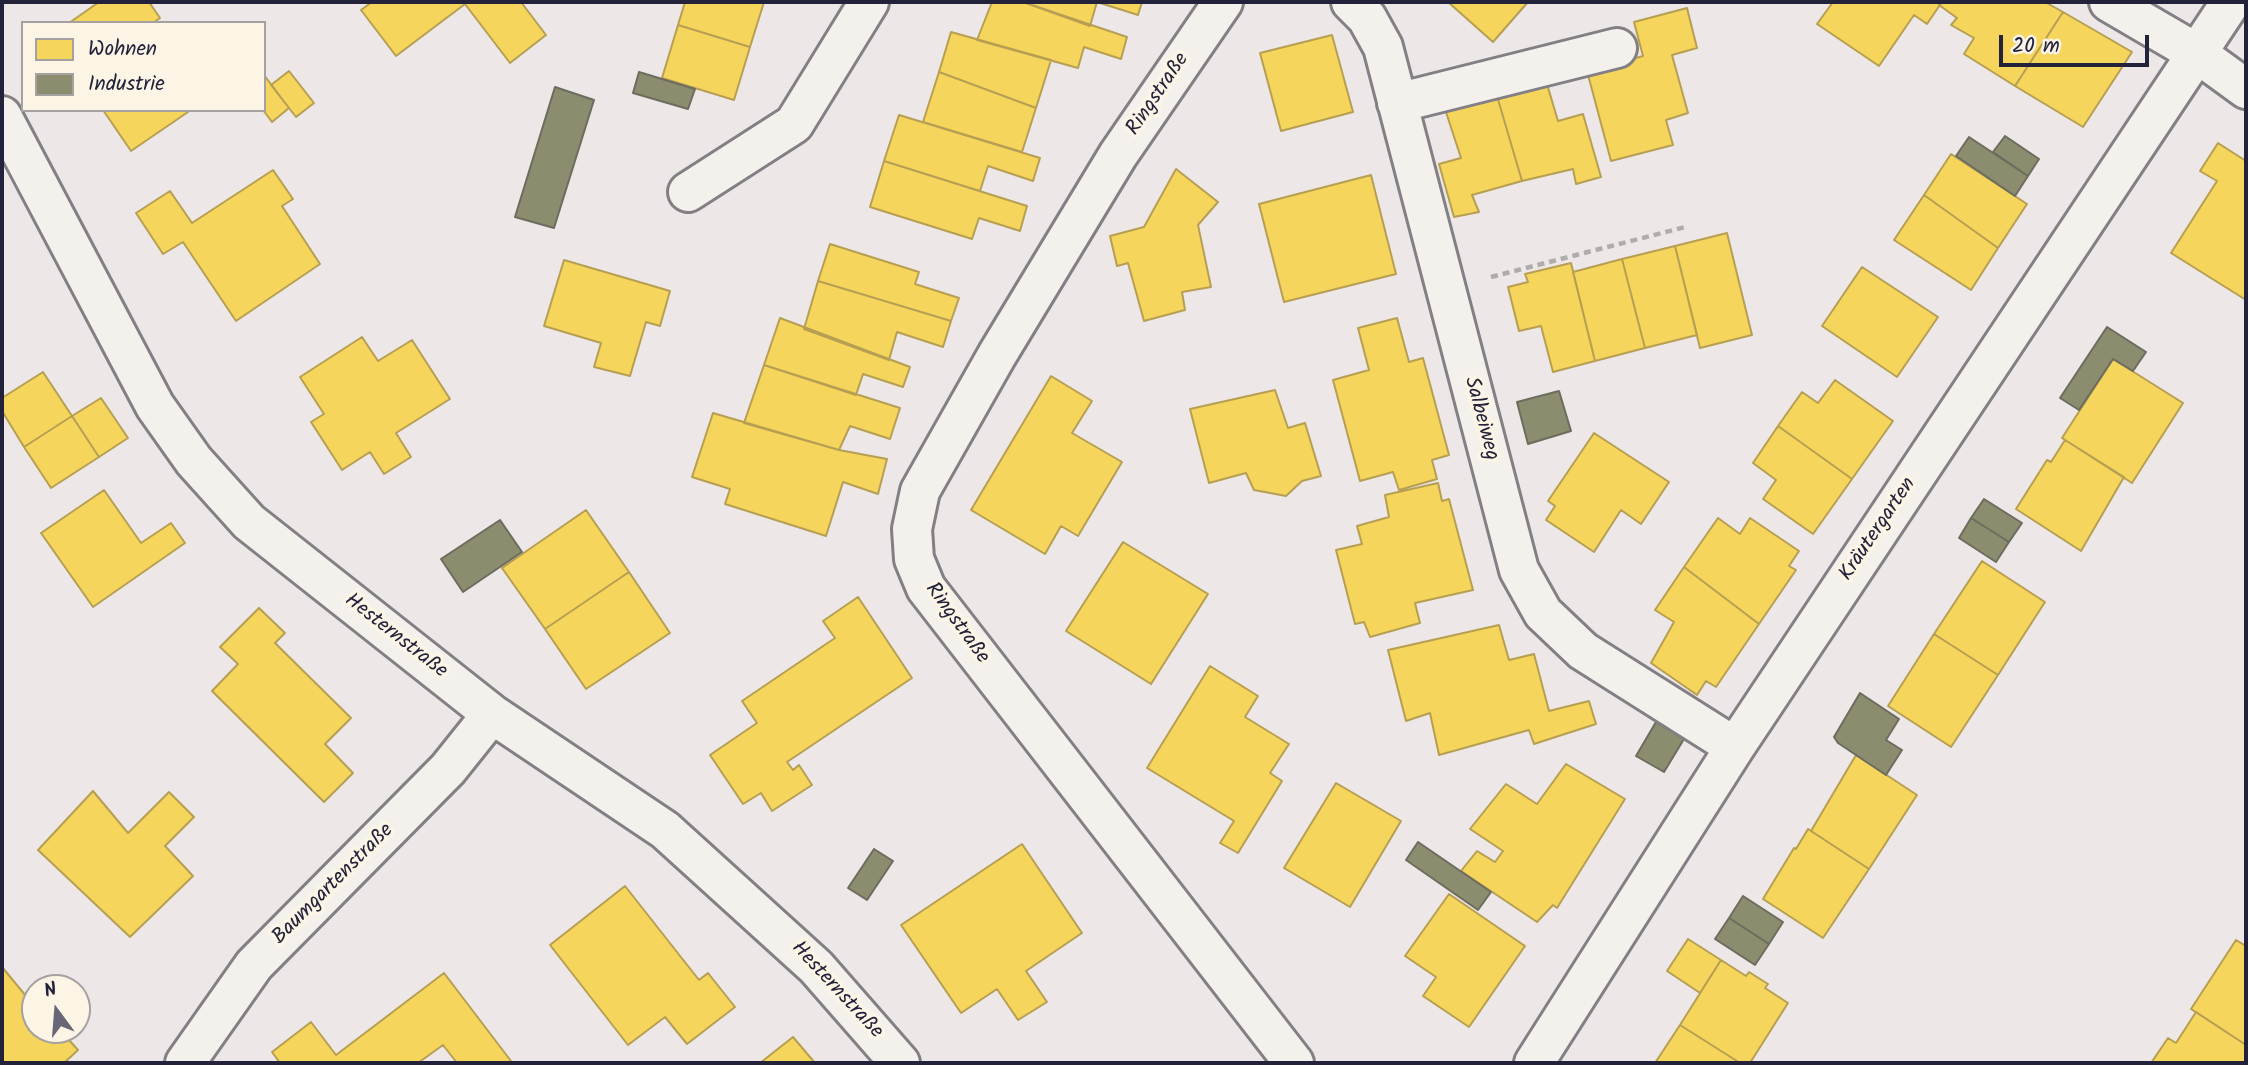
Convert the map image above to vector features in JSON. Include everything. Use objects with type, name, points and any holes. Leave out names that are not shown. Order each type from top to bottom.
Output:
[{"type":"street","points":[[688,192],[794,124],[869,2]]},
{"type":"street","name":"Ringstraße","points":[[1223,2],[1118,155],[997,355],[920,491],[912,528],[914,559],[926,588],[1294,1063]]},
{"type":"street","name":"Salbeiweg","points":[[1351,2],[1367,18],[1383,47],[1519,570],[1543,613],[1583,651],[1735,747]]},
{"type":"street","points":[[2109,2],[2198,54],[2246,89]]},
{"type":"street","name":"Kräutergarten","points":[[1534,1063],[1735,747],[2231,2]]},
{"type":"street","points":[[1397,103],[1617,48]]},
{"type":"street","name":"Hesternstraße","points":[[2,116],[155,406],[194,461],[249,522],[492,714],[665,830],[816,967],[900,1063]]},
{"type":"street","name":"Baumgartenstraße","points":[[186,1063],[254,965],[448,769],[492,714]]},
{"type":"path","points":[[1446,289],[1685,227]]},
{"type":"building: Wohnen","points":[[99,2],[149,2],[160,18],[156,21],[72,21]]},
{"type":"building: Wohnen","points":[[372,2],[521,2],[546,35],[510,63],[465,4],[396,56],[361,10]]},
{"type":"building: Wohnen","points":[[685,2],[764,2],[750,47],[678,25]]},
{"type":"building: Wohnen","points":[[992,2],[1023,2],[1127,37],[1121,59],[1084,47],[1078,68],[977,40]]},
{"type":"building: Wohnen","points":[[1023,2],[1097,2],[1090,26]]},
{"type":"building: Wohnen","points":[[1097,2],[1142,2],[1138,15]]},
{"type":"building: Wohnen","points":[[1448,2],[1528,2],[1493,42]]},
{"type":"building: Wohnen","points":[[1833,2],[1942,2],[1927,24],[1914,15],[1879,66],[1817,24]]},
{"type":"building: Wohnen","points":[[1942,2],[2045,2],[2063,12],[2015,86],[1964,54],[1974,38],[1951,25],[1957,18],[1939,5]]},
{"type":"building: Wohnen","points":[[1687,8],[1697,48],[1672,55],[1688,113],[1666,120],[1673,145],[1611,161],[1587,71],[1643,56],[1634,22]]},
{"type":"building: Wohnen","points":[[2063,12],[2132,52],[2083,127],[2015,86]]},
{"type":"building: Wohnen","points":[[678,25],[750,47],[734,100],[662,78]]},
{"type":"building: Wohnen","points":[[951,32],[1051,60],[1036,108],[939,72]]},
{"type":"building: Wohnen","points":[[1332,35],[1353,112],[1281,131],[1260,53]]},
{"type":"building: Wohnen","points":[[289,71],[314,103],[296,117],[271,85]]},
{"type":"building: Wohnen","points":[[939,72],[1036,108],[1022,152],[923,122]]},
{"type":"building: Wohnen","points":[[266,78],[289,108],[272,122],[264,112]]},
{"type":"building: Wohnen","points":[[1547,84],[1558,121],[1583,114],[1601,177],[1576,184],[1573,169],[1522,181],[1497,96]]},
{"type":"building: Wohnen","points":[[1497,96],[1522,181],[1472,195],[1479,212],[1454,217],[1439,164],[1461,158],[1445,109]]},
{"type":"building: Wohnen","points":[[104,112],[188,112],[131,151]]},
{"type":"building: Wohnen","points":[[899,115],[1040,158],[1033,181],[988,166],[980,191],[884,161]]},
{"type":"building: Wohnen","points":[[2218,143],[2246,161],[2246,300],[2171,253],[2217,181],[2200,171]]},
{"type":"building: Wohnen","points":[[1951,154],[2027,204],[1998,248],[1924,195]]},
{"type":"building: Wohnen","points":[[884,161],[1027,206],[1020,231],[979,218],[972,239],[870,207]]},
{"type":"building: Wohnen","points":[[1176,169],[1218,202],[1198,225],[1211,287],[1182,292],[1185,310],[1144,321],[1128,263],[1117,266],[1110,236],[1144,227]]},
{"type":"building: Wohnen","points":[[273,170],[293,199],[282,206],[320,264],[236,321],[183,242],[163,254],[136,213],[170,191],[192,223]]},
{"type":"building: Wohnen","points":[[1371,175],[1396,274],[1284,302],[1259,204]]},
{"type":"building: Wohnen","points":[[1924,195],[1998,248],[1971,290],[1894,240]]},
{"type":"building: Wohnen","points":[[1727,233],[1752,335],[1700,348],[1675,246]]},
{"type":"building: Wohnen","points":[[830,244],[919,272],[915,284],[959,298],[951,321],[818,281]]},
{"type":"building: Wohnen","points":[[1675,246],[1697,335],[1645,348],[1622,259]]},
{"type":"building: Wohnen","points":[[1622,259],[1645,348],[1595,361],[1573,272]]},
{"type":"building: Wohnen","points":[[564,260],[670,291],[660,326],[646,322],[630,376],[594,367],[601,343],[544,326]]},
{"type":"building: Wohnen","points":[[1571,263],[1595,361],[1553,372],[1541,326],[1519,331],[1508,287],[1528,282],[1525,274]]},
{"type":"building: Wohnen","points":[[1862,267],[1938,317],[1897,377],[1822,326]]},
{"type":"building: Wohnen","points":[[818,281],[951,321],[943,347],[897,332],[889,360],[804,329]]},
{"type":"building: Wohnen","points":[[780,318],[910,367],[903,387],[863,374],[856,395],[764,365]]},
{"type":"building: Wohnen","points":[[1397,318],[1409,362],[1423,358],[1449,455],[1432,460],[1437,479],[1399,490],[1393,472],[1360,481],[1333,380],[1369,370],[1358,328]]},
{"type":"building: Wohnen","points":[[362,337],[378,361],[412,340],[450,399],[396,433],[411,457],[384,474],[370,452],[342,470],[311,422],[324,414],[300,377]]},
{"type":"building: Wohnen","points":[[2113,359],[2183,403],[2132,483],[2062,438]]},
{"type":"building: Wohnen","points":[[764,365],[900,408],[890,439],[850,426],[839,450],[744,423]]},
{"type":"building: Wohnen","points":[[43,372],[72,416],[24,447],[2,411],[2,398]]},
{"type":"building: Wohnen","points":[[1051,376],[1092,401],[1072,433],[1122,462],[1078,536],[1061,526],[1045,554],[971,510]]},
{"type":"building: Wohnen","points":[[1835,380],[1893,421],[1852,479],[1778,426],[1802,392],[1818,403]]},
{"type":"building: Wohnen","points":[[1275,390],[1288,428],[1305,423],[1321,476],[1302,481],[1286,496],[1254,490],[1246,473],[1209,483],[1190,409]]},
{"type":"building: Wohnen","points":[[101,398],[128,438],[99,457],[72,416]]},
{"type":"building: Wohnen","points":[[713,413],[839,450],[887,459],[878,494],[843,482],[826,536],[725,504],[730,489],[692,477]]},
{"type":"building: Wohnen","points":[[72,416],[99,457],[51,488],[24,447]]},
{"type":"building: Wohnen","points":[[1778,426],[1852,479],[1813,534],[1763,499],[1776,480],[1753,463]]},
{"type":"building: Wohnen","points":[[1594,433],[1669,482],[1641,524],[1621,510],[1594,552],[1546,520],[1555,506],[1548,501]]},
{"type":"building: Wohnen","points":[[2065,440],[2124,477],[2081,551],[2016,509],[2047,460],[2051,462]]},
{"type":"building: Wohnen","points":[[1438,483],[1442,501],[1449,499],[1473,590],[1415,603],[1420,623],[1370,637],[1364,622],[1355,624],[1336,550],[1362,544],[1357,526],[1389,517],[1385,495]]},
{"type":"building: Wohnen","points":[[104,490],[141,543],[171,523],[185,543],[93,607],[41,533]]},
{"type":"building: Wohnen","points":[[586,510],[629,572],[545,629],[502,568]]},
{"type":"building: Wohnen","points":[[1718,518],[1740,534],[1750,518],[1799,551],[1789,566],[1796,570],[1759,624],[1684,567]]},
{"type":"building: Wohnen","points":[[1123,542],[1208,594],[1151,684],[1066,631]]},
{"type":"building: Wohnen","points":[[1982,561],[2045,602],[1998,675],[1934,634]]},
{"type":"building: Wohnen","points":[[1684,567],[1759,624],[1716,687],[1706,681],[1697,695],[1651,663],[1674,622],[1655,610]]},
{"type":"building: Wohnen","points":[[629,572],[670,633],[586,689],[545,629]]},
{"type":"building: Wohnen","points":[[858,597],[912,678],[787,762],[793,770],[799,765],[812,785],[772,811],[761,793],[743,804],[710,755],[757,723],[742,701],[835,638],[823,621]]},
{"type":"building: Wohnen","points":[[259,608],[285,633],[275,643],[351,718],[325,744],[353,773],[324,802],[212,691],[238,664],[220,647]]},
{"type":"building: Wohnen","points":[[1499,625],[1509,660],[1534,654],[1549,711],[1589,701],[1596,724],[1534,744],[1529,730],[1439,755],[1430,713],[1406,721],[1388,650]]},
{"type":"building: Wohnen","points":[[1934,634],[1998,675],[1951,747],[1888,706]]},
{"type":"building: Wohnen","points":[[1210,666],[1258,696],[1245,717],[1289,744],[1270,773],[1282,781],[1238,853],[1220,843],[1234,821],[1147,768]]},
{"type":"building: Wohnen","points":[[1856,755],[1917,795],[1869,869],[1811,831]]},
{"type":"building: Wohnen","points":[[1566,764],[1625,799],[1557,908],[1553,905],[1537,922],[1461,871],[1477,851],[1495,862],[1503,851],[1470,829],[1506,784],[1537,804]]},
{"type":"building: Wohnen","points":[[1336,783],[1401,821],[1350,907],[1284,868]]},
{"type":"building: Wohnen","points":[[93,791],[128,833],[169,792],[194,817],[165,846],[193,876],[130,937],[38,850]]},
{"type":"building: Wohnen","points":[[1808,829],[1869,869],[1823,938],[1763,899]]},
{"type":"building: Wohnen","points":[[1022,844],[1082,933],[1026,971],[1047,1002],[1018,1020],[997,989],[961,1013],[901,925]]},
{"type":"building: Wohnen","points":[[625,886],[699,980],[708,973],[735,1007],[687,1044],[665,1017],[628,1045],[550,945]]},
{"type":"building: Wohnen","points":[[1449,894],[1525,946],[1469,1027],[1423,996],[1436,977],[1405,956]]},
{"type":"building: Wohnen","points":[[1688,939],[1721,960],[1700,993],[1667,971]]},
{"type":"building: Wohnen","points":[[2236,940],[2246,946],[2246,1045],[2191,1009]]},
{"type":"building: Wohnen","points":[[1721,960],[1746,976],[1749,972],[1768,984],[1765,988],[1788,1003],[1750,1063],[1740,1063],[1680,1025]]},
{"type":"building: Wohnen","points":[[2,967],[21,990],[21,1044],[73,1044],[78,1050],[64,1063],[2,1063]]},
{"type":"building: Wohnen","points":[[444,973],[511,1061],[457,1063],[443,1045],[418,1063],[280,1063],[272,1052],[311,1022],[336,1055]]},
{"type":"building: Wohnen","points":[[2196,1012],[2246,1045],[2246,1063],[2151,1063],[2168,1038],[2176,1043]]},
{"type":"building: Wohnen","points":[[1680,1025],[1740,1063],[1655,1063]]},
{"type":"building: Wohnen","points":[[793,1037],[815,1063],[760,1063]]},
{"type":"building: Industrie","points":[[639,72],[695,89],[688,109],[633,93]]},
{"type":"building: Industrie","points":[[555,87],[594,100],[554,228],[515,217]]},
{"type":"building: Industrie","points":[[2005,136],[2039,159],[2028,176],[1993,152]]},
{"type":"building: Industrie","points":[[1969,137],[2028,176],[2015,196],[1956,156]]},
{"type":"building: Industrie","points":[[2107,327],[2146,352],[2133,371],[2113,359],[2079,410],[2060,398]]},
{"type":"building: Industrie","points":[[1559,391],[1571,431],[1528,444],[1517,402]]},
{"type":"building: Industrie","points":[[1984,499],[2022,523],[2009,542],[1971,518]]},
{"type":"building: Industrie","points":[[1971,518],[2009,542],[1996,562],[1959,538]]},
{"type":"building: Industrie","points":[[500,520],[522,552],[463,592],[441,559]]},
{"type":"building: Industrie","points":[[1860,693],[1899,719],[1886,740],[1902,750],[1886,775],[1838,743],[1834,737]]},
{"type":"building: Industrie","points":[[1656,722],[1684,739],[1664,772],[1636,756]]},
{"type":"building: Industrie","points":[[1418,842],[1491,892],[1478,910],[1406,860]]},
{"type":"building: Industrie","points":[[874,849],[893,861],[867,900],[848,888]]},
{"type":"building: Industrie","points":[[1743,896],[1783,922],[1769,944],[1729,918]]},
{"type":"building: Industrie","points":[[1729,918],[1769,944],[1755,965],[1715,939]]}]
